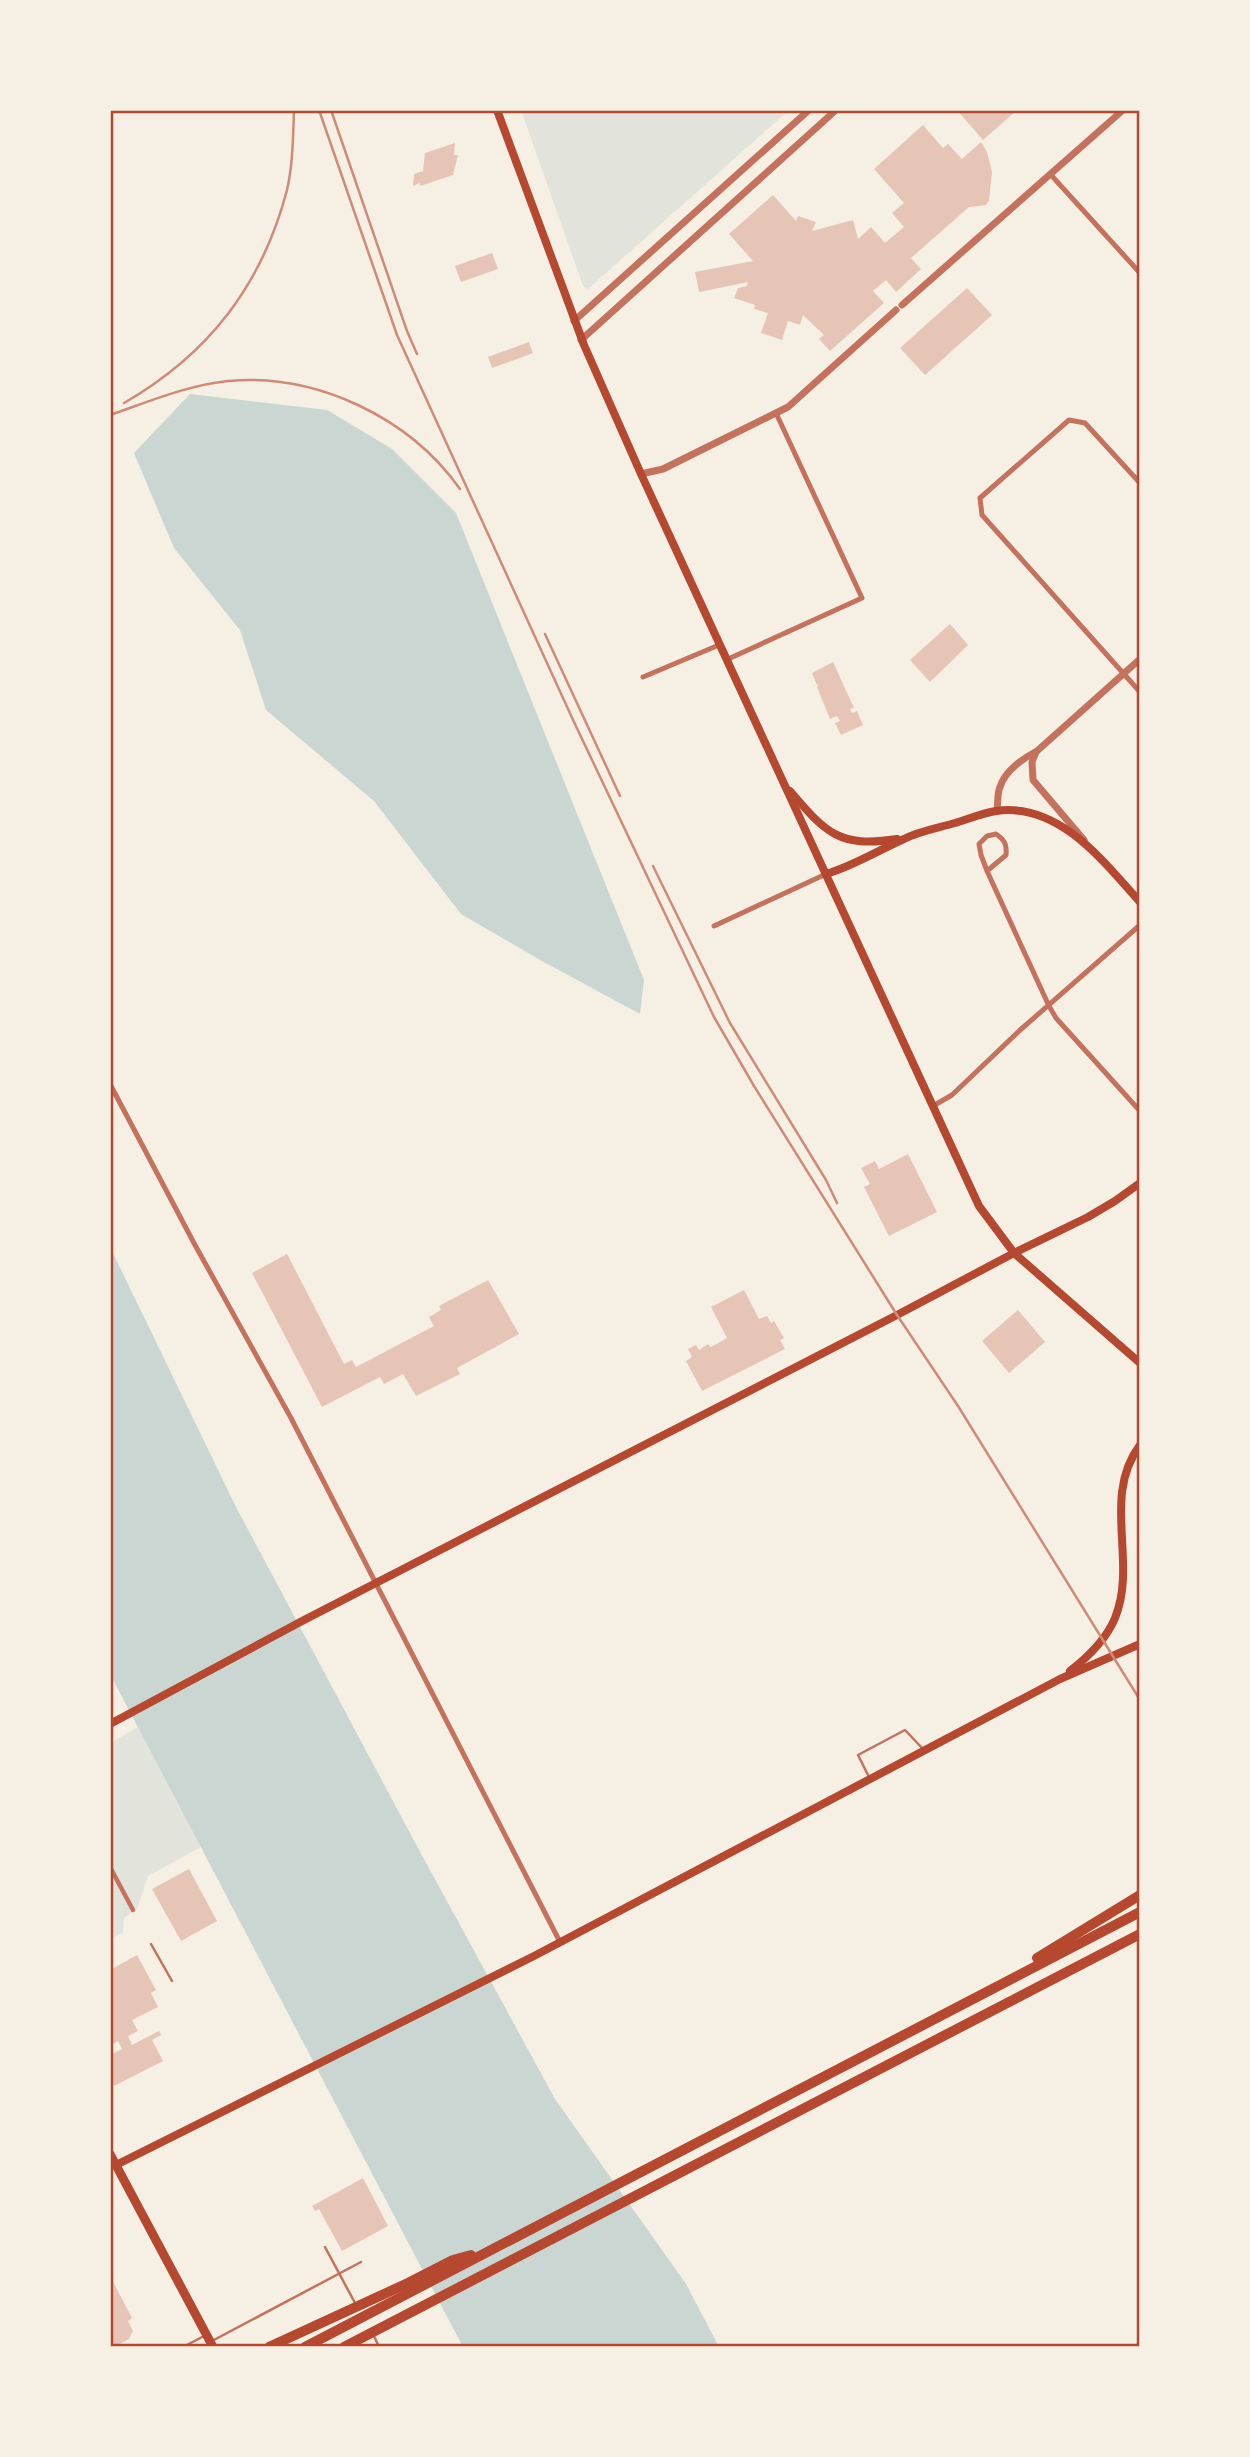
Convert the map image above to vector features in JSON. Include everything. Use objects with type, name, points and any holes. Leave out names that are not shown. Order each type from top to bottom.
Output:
[{"type":"highway","points":[[950,2010],[1140,1895]]},
{"type":"highway","points":[[305,2347],[1140,1912]]},
{"type":"highway","points":[[344,2347],[1140,1934]]},
{"type":"highway","points":[[269,2347],[408,2284],[453,2260],[488,2251]]},
{"type":"main road","points":[[498,110],[581,340],[640,474],[979,1206],[1014,1253],[1140,1363]]},
{"type":"main road","points":[[783,784],[820,825],[850,841],[876,842],[907,837],[997,811],[1040,817],[1087,843],[1140,902]]},
{"type":"main road","points":[[826,874],[846,868],[907,837]]},
{"type":"main road","points":[[110,1724],[304,1620],[1088,1217],[1140,1183]]},
{"type":"main road","points":[[1060,1679],[1089,1656],[1115,1619],[1122,1595],[1122,1479],[1140,1445]]},
{"type":"main road","points":[[113,2167],[534,1956],[1060,1679],[1140,1644]]},
{"type":"main road","points":[[110,2154],[113,2167],[210,2341]]},
{"type":"street","points":[[574,321],[809,110]]},
{"type":"street","points":[[581,340],[836,110]]},
{"type":"street","points":[[640,474],[663,469],[776,413],[806,393],[899,307],[1123,110]]},
{"type":"street","points":[[1051,175],[1140,273]]},
{"type":"street","points":[[726,660],[862,598],[776,413]]},
{"type":"street","points":[[1140,483],[1086,423],[1069,420],[980,499],[982,515],[1140,692]]},
{"type":"street","points":[[643,677],[719,645]]},
{"type":"street","points":[[997,811],[999,788],[1007,773],[1037,751],[1140,659]]},
{"type":"street","points":[[1037,751],[1032,762],[1033,780],[1087,843]]},
{"type":"street","points":[[987,871],[1006,855],[1007,846],[996,834],[987,835],[979,844],[981,855],[987,871],[1049,1006],[1056,1018],[1140,1111]]},
{"type":"street","points":[[714,926],[826,874]]},
{"type":"street","points":[[933,1106],[952,1095],[1140,925]]},
{"type":"street","points":[[110,1084],[291,1418],[560,1942]]},
{"type":"street","points":[[110,1867],[134,1910]]},
{"type":"lane","points":[[870,1778],[858,1755],[905,1730],[923,1749]]},
{"type":"lane","points":[[151,1944],[172,1982]]},
{"type":"lane","points":[[325,2248],[363,2317]]},
{"type":"lane","points":[[183,2347],[210,2341],[361,2262]]},
{"type":"lane","points":[[369,2327],[379,2347]]},
{"type":"shaded area","points":[[521,110],[789,110],[588,289],[583,286]]},
{"type":"shaded area","points":[[190,394],[327,410],[392,449],[456,513],[644,980],[640,1014],[461,914],[374,801],[266,710],[240,630],[174,548],[134,453]]},
{"type":"shaded area","points":[[110,1247],[236,1507],[555,2099],[686,2284],[719,2347],[463,2347],[110,1674]]},
{"type":"shaded area","points":[[138,1727],[201,1847],[148,1876],[137,1909],[124,1918],[123,1933],[110,1939],[110,1743]]},
{"type":"building","points":[[957,110],[1017,110],[983,140]]},
{"type":"building","points":[[923,125],[943,148],[948,144],[962,159],[981,142],[987,152],[992,172],[989,200],[986,205],[969,207],[911,258],[921,269],[896,292],[886,280],[873,291],[884,303],[830,351],[819,339],[824,335],[803,315],[800,325],[788,321],[782,340],[761,333],[768,313],[734,298],[738,288],[747,286],[748,282],[699,292],[695,272],[753,261],[729,234],[773,195],[796,221],[798,216],[816,222],[812,231],[853,220],[858,239],[871,227],[885,243],[904,227],[892,213],[904,203],[874,169]]},
{"type":"building","points":[[455,143],[454,155],[458,155],[453,175],[413,186],[414,174],[423,171],[425,153]]},
{"type":"building","points":[[492,253],[498,269],[461,282],[455,266]]},
{"type":"building","points":[[967,288],[992,315],[925,375],[900,348]]},
{"type":"building","points":[[529,342],[533,353],[492,368],[488,357]]},
{"type":"building","points":[[950,624],[968,645],[930,682],[910,660]]},
{"type":"building","points":[[833,662],[854,708],[850,709],[852,713],[857,711],[863,725],[841,735],[835,723],[840,721],[837,716],[830,719],[817,687],[819,684],[817,685],[812,673]]},
{"type":"building","points":[[908,1154],[937,1212],[889,1236],[864,1187],[870,1184],[861,1168],[875,1161],[879,1169]]},
{"type":"building","points":[[287,1254],[344,1364],[352,1360],[356,1367],[434,1326],[429,1317],[441,1310],[439,1306],[488,1280],[519,1334],[457,1368],[460,1374],[416,1396],[403,1374],[384,1384],[380,1377],[322,1407],[252,1273]]},
{"type":"building","points":[[744,1290],[759,1319],[767,1316],[771,1323],[774,1321],[784,1338],[780,1340],[785,1349],[702,1391],[686,1361],[692,1357],[688,1349],[696,1345],[699,1350],[708,1344],[711,1347],[727,1338],[711,1307]]},
{"type":"building","points":[[1018,1310],[1045,1342],[1009,1373],[982,1341]]},
{"type":"building","points":[[189,1869],[217,1921],[181,1941],[152,1889]]},
{"type":"building","points":[[137,1955],[156,1990],[151,1993],[158,2007],[132,2020],[138,2031],[128,2036],[132,2045],[159,2031],[161,2035],[152,2040],[163,2061],[114,2086],[110,2079],[110,2055],[122,2049],[118,2041],[110,2046],[110,1970]]},
{"type":"building","points":[[363,2178],[388,2226],[342,2251],[319,2209],[315,2211],[312,2206]]},
{"type":"building","points":[[110,2276],[132,2318],[128,2321],[133,2331],[129,2339],[114,2347],[110,2347]]},
{"type":"railway","points":[[124,403],[182,362],[228,314],[247,286],[263,256],[287,190],[292,160],[294,110]]},
{"type":"railway","points":[[319,110],[397,335],[574,722],[714,1017],[754,1086],[897,1315],[958,1406],[1140,1700]]},
{"type":"railway","points":[[331,110],[417,354]]},
{"type":"railway","points":[[110,415],[213,383],[261,380],[294,384],[358,405],[387,421],[439,463],[460,489]]},
{"type":"railway","points":[[545,634],[620,796]]},
{"type":"railway","points":[[653,866],[730,1023],[826,1180],[837,1203]]}]
